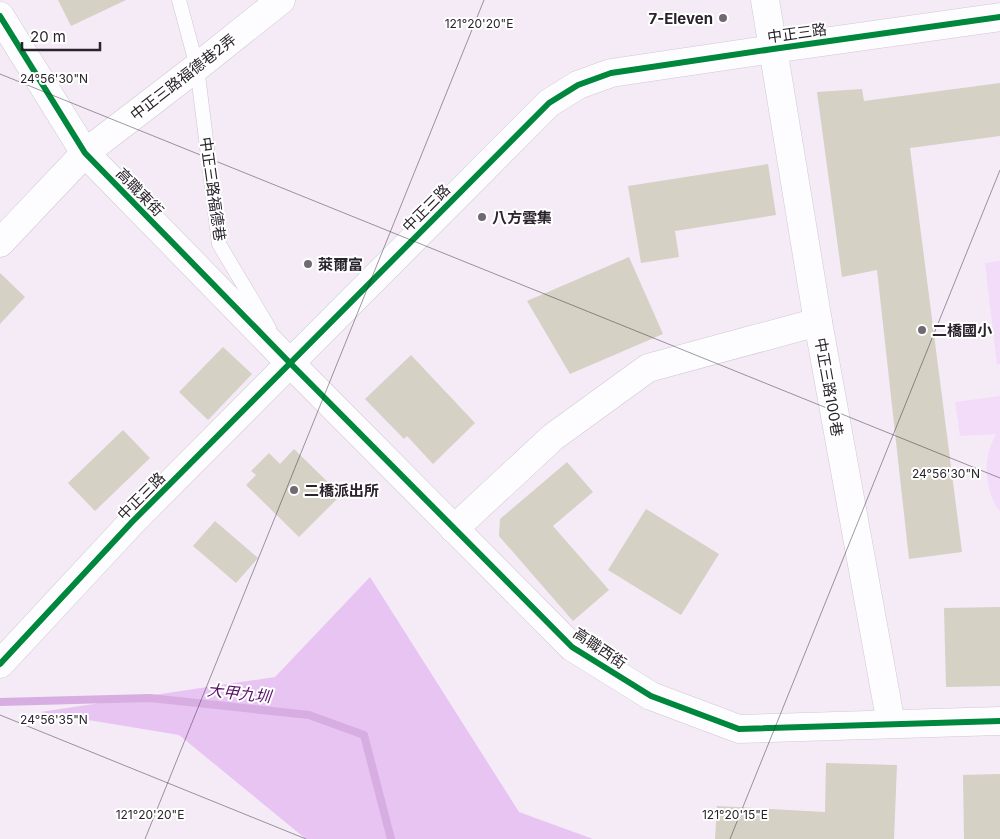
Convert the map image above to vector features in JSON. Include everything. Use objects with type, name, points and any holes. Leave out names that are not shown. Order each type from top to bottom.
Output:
[{"type":"street","name":"中正三路福德巷2弄","points":[[0,243],[85,153],[281,0]]},
{"type":"street","name":"中正三路100巷","points":[[765,0],[818,322],[891,724]]},
{"type":"street","name":"高職東街","points":[[0,16],[85,153],[290,363]]},
{"type":"street","name":"中正三路","points":[[1,661],[132,522],[549,103],[578,85],[611,73],[1000,17]]},
{"type":"street","points":[[454,529],[553,438],[648,368],[818,322]]},
{"type":"street","name":"高職西街","points":[[290,363],[572,647],[651,696],[739,729],[1000,721]]},
{"type":"lane","name":"中正三路福德巷","points":[[179,0],[197,67],[219,244],[290,363]]},
{"type":"shaded area","points":[[1000,261],[1000,364],[997,365],[985,263]]},
{"type":"shaded area","points":[[1000,396],[1000,511],[993,501],[987,473],[988,454],[996,434],[960,436],[955,402]]},
{"type":"shaded area","points":[[370,577],[519,812],[593,839],[306,839],[179,735],[40,712],[275,677]]},
{"type":"building","points":[[58,0],[126,0],[71,26]]},
{"type":"building","points":[[1000,83],[1000,136],[910,148],[962,552],[909,559],[877,270],[842,277],[817,92],[862,89],[864,101]]},
{"type":"building","points":[[768,164],[776,215],[675,231],[679,257],[641,263],[628,186]]},
{"type":"building","points":[[629,257],[663,334],[570,374],[527,301]]},
{"type":"building","points":[[0,273],[25,297],[0,324]]},
{"type":"building","points":[[223,347],[252,374],[208,420],[179,392]]},
{"type":"building","points":[[411,355],[475,423],[433,464],[407,436],[404,439],[365,399]]},
{"type":"building","points":[[123,430],[150,458],[95,511],[68,483]]},
{"type":"building","name":"二橋派出所","points":[[294,449],[341,495],[299,537],[246,485],[256,475],[251,471],[269,453],[280,464]]},
{"type":"building","points":[[567,462],[593,492],[553,526],[609,590],[573,621],[499,536],[500,519]]},
{"type":"building","points":[[646,509],[719,554],[681,615],[608,570]]},
{"type":"building","points":[[215,521],[258,558],[236,583],[193,546]]},
{"type":"building","points":[[1000,607],[1000,686],[946,687],[944,608]]},
{"type":"building","points":[[826,763],[897,765],[894,839],[715,839],[717,806],[825,812]]},
{"type":"building","points":[[1000,774],[1000,839],[964,839],[963,775]]},
{"type":"waterway","name":"大甲九圳","points":[[0,702],[150,698],[309,715],[364,735],[391,839]]},
{"type":"cycle path","points":[[0,16],[85,153],[572,647],[651,696],[739,729],[1000,721]]},
{"type":"cycle path","points":[[0,664],[132,522],[549,103],[578,85],[611,73],[1000,17]]},
{"type":"place","name":"7-Eleven","points":[[723,18]]},
{"type":"place","name":"八方雲集","points":[[482,217]]},
{"type":"place","name":"萊爾富","points":[[308,264]]},
{"type":"place","name":"二橋國小","points":[[922,330]]},
{"type":"place","name":"二橋派出所","points":[[294,490]]}]
